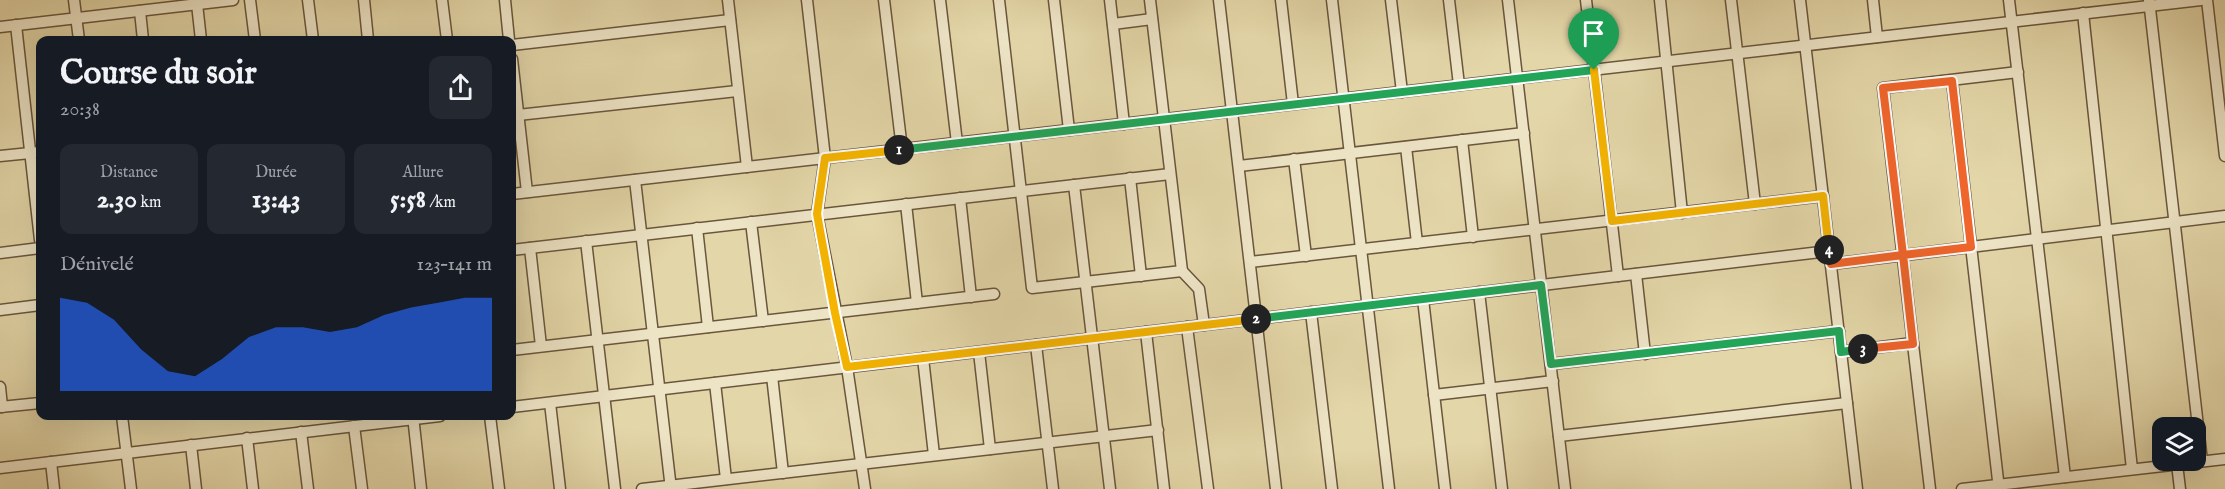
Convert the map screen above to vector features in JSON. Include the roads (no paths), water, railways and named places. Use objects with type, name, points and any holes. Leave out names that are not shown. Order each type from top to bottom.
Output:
[{"type":"street","points":[[74,0],[78,36]]},
{"type":"street","points":[[0,27],[232,0]]},
{"type":"street","points":[[250,0],[254,36]]},
{"type":"street","points":[[308,0],[312,36]]},
{"type":"street","points":[[364,0],[368,36]]},
{"type":"street","points":[[442,0],[446,36]]},
{"type":"street","points":[[505,0],[509,36]]},
{"type":"street","points":[[728,0],[747,167]]},
{"type":"street","points":[[807,0],[825,158],[817,214],[847,367],[865,489]]},
{"type":"street","points":[[884,0],[902,149]]},
{"type":"street","points":[[940,0],[957,143]]},
{"type":"street","points":[[999,0],[1032,288],[1182,271]]},
{"type":"street","points":[[1054,0],[1069,130]]},
{"type":"street","points":[[1110,0],[1124,124]]},
{"type":"street","points":[[1150,0],[1182,271],[1199,290],[1204,325]]},
{"type":"street","points":[[1219,0],[1276,489]]},
{"type":"street","points":[[1281,0],[1293,104]]},
{"type":"street","points":[[1332,0],[1389,489]]},
{"type":"street","points":[[1391,0],[1402,92]]},
{"type":"street","points":[[1449,0],[1459,85]]},
{"type":"street","points":[[1508,0],[1565,489]]},
{"type":"street","points":[[1586,0],[1618,276]]},
{"type":"street","points":[[1660,0],[1682,213]]},
{"type":"street","points":[[1731,0],[1755,204]]},
{"type":"street","points":[[1800,0],[1857,489]]},
{"type":"street","points":[[1873,0],[1877,37]]},
{"type":"street","points":[[2009,0],[2065,477]]},
{"type":"street","points":[[516,193],[1805,46],[2149,3],[2201,0]]},
{"type":"street","points":[[2207,0],[2225,156]]},
{"type":"street","points":[[2149,3],[2197,417]]},
{"type":"street","points":[[197,4],[201,36]]},
{"type":"street","points":[[140,11],[143,36]]},
{"type":"street","points":[[2083,13],[2132,470]]},
{"type":"street","points":[[1113,24],[1152,19]]},
{"type":"street","points":[[516,45],[730,20]]},
{"type":"street","points":[[16,25],[36,170]]},
{"type":"street","points":[[1930,489],[1883,88],[2018,72]]},
{"type":"street","points":[[1952,81],[1999,487]]},
{"type":"street","points":[[518,115],[737,91]]},
{"type":"street","points":[[516,96],[527,192]]},
{"type":"street","points":[[1239,166],[1524,133]]},
{"type":"street","points":[[1462,140],[1473,237]]},
{"type":"street","points":[[1406,147],[1417,243]]},
{"type":"street","points":[[0,156],[35,152]]},
{"type":"street","points":[[1294,159],[1306,256]]},
{"type":"street","points":[[516,250],[1170,174]]},
{"type":"street","points":[[1130,178],[1141,276]]},
{"type":"street","points":[[635,180],[671,487]]},
{"type":"street","points":[[1074,185],[1110,489]]},
{"type":"street","points":[[1250,262],[1823,196]]},
{"type":"street","points":[[960,198],[971,297]]},
{"type":"street","points":[[906,204],[917,303]]},
{"type":"street","points":[[1831,264],[2225,216]]},
{"type":"street","points":[[751,222],[763,321]]},
{"type":"street","points":[[697,228],[708,327]]},
{"type":"street","points":[[586,241],[615,489]]},
{"type":"street","points":[[0,253],[36,248]]},
{"type":"street","points":[[530,248],[541,346]]},
{"type":"street","points":[[516,407],[1829,251]]},
{"type":"street","points":[[1636,274],[1645,354]]},
{"type":"street","points":[[1479,292],[1502,489]]},
{"type":"street","points":[[516,349],[994,294]]},
{"type":"street","points":[[1423,299],[1445,489]]},
{"type":"street","points":[[0,309],[36,305]]},
{"type":"street","points":[[1311,312],[1332,489]]},
{"type":"street","points":[[1187,327],[1208,489]]},
{"type":"street","points":[[1551,364],[1839,331]]},
{"type":"street","points":[[1146,332],[1164,489]]},
{"type":"street","points":[[1841,352],[1913,344]]},
{"type":"street","points":[[1036,345],[1053,489]]},
{"type":"street","points":[[979,352],[990,449]]},
{"type":"street","points":[[923,358],[934,455]]},
{"type":"street","points":[[771,376],[783,473]]},
{"type":"street","points":[[1434,394],[1553,381]]},
{"type":"street","points":[[715,383],[726,479]]},
{"type":"street","points":[[0,387],[1,407],[36,403]]},
{"type":"street","points":[[550,403],[560,489]]},
{"type":"street","points":[[1559,436],[1847,403]]},
{"type":"street","points":[[123,420],[131,489]]},
{"type":"street","points":[[0,468],[393,420]]},
{"type":"street","points":[[413,420],[421,489]]},
{"type":"street","points":[[490,420],[499,489]]},
{"type":"street","points":[[354,426],[362,489]]},
{"type":"street","points":[[642,489],[1158,430]]},
{"type":"street","points":[[301,432],[308,489]]},
{"type":"street","points":[[247,438],[253,489]]},
{"type":"street","points":[[191,445],[196,489]]},
{"type":"street","points":[[2206,461],[2225,459]]},
{"type":"street","points":[[51,462],[54,489]]},
{"type":"street","points":[[1962,489],[1999,487],[2152,467]]},
{"type":"street","points":[[2178,471],[2180,489]]}]
